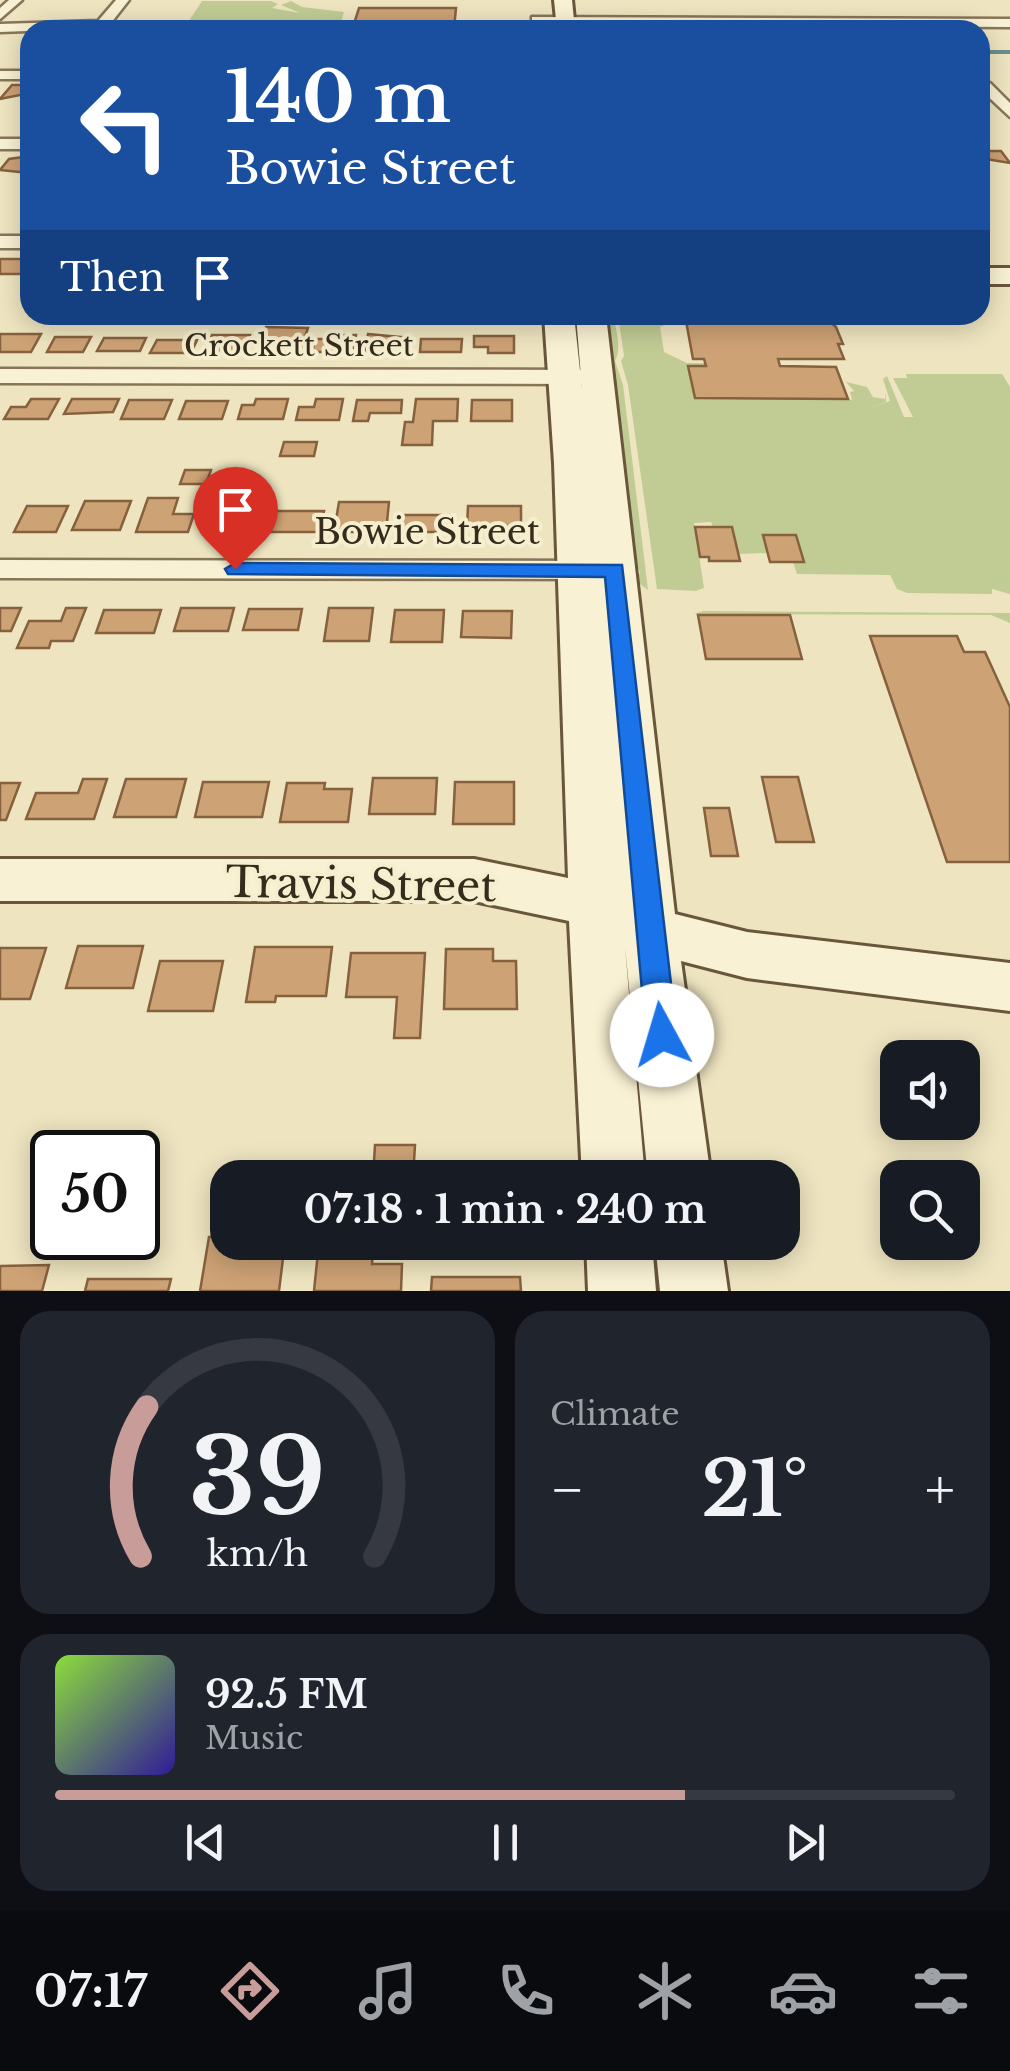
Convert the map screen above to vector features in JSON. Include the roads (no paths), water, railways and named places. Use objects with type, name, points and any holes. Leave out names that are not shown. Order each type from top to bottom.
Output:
[{"type":"main road","points":[[563,325],[581,377]]},
{"type":"main road","points":[[590,325],[581,377],[595,570],[595,907],[613,1160]]},
{"type":"main road","points":[[595,570],[650,930],[678,1160]]},
{"type":"main road","name":"Travis Street","points":[[0,880],[474,880],[534,890],[595,907],[650,930],[746,955],[1010,987]]},
{"type":"main road","points":[[620,1260],[622,1291]]},
{"type":"main road","points":[[690,1260],[694,1291]]},
{"type":"street","points":[[0,15],[16,0]]},
{"type":"street","points":[[106,20],[123,0]]},
{"type":"street","points":[[632,20],[697,15],[948,20]]},
{"type":"street","points":[[990,93],[1010,112]]},
{"type":"street","name":"Crockett Street","points":[[0,376],[581,377]]},
{"type":"street","name":"Bowie Street","points":[[0,569],[595,570]]},
{"type":"waterway","points":[[990,52],[1010,52]]}]
